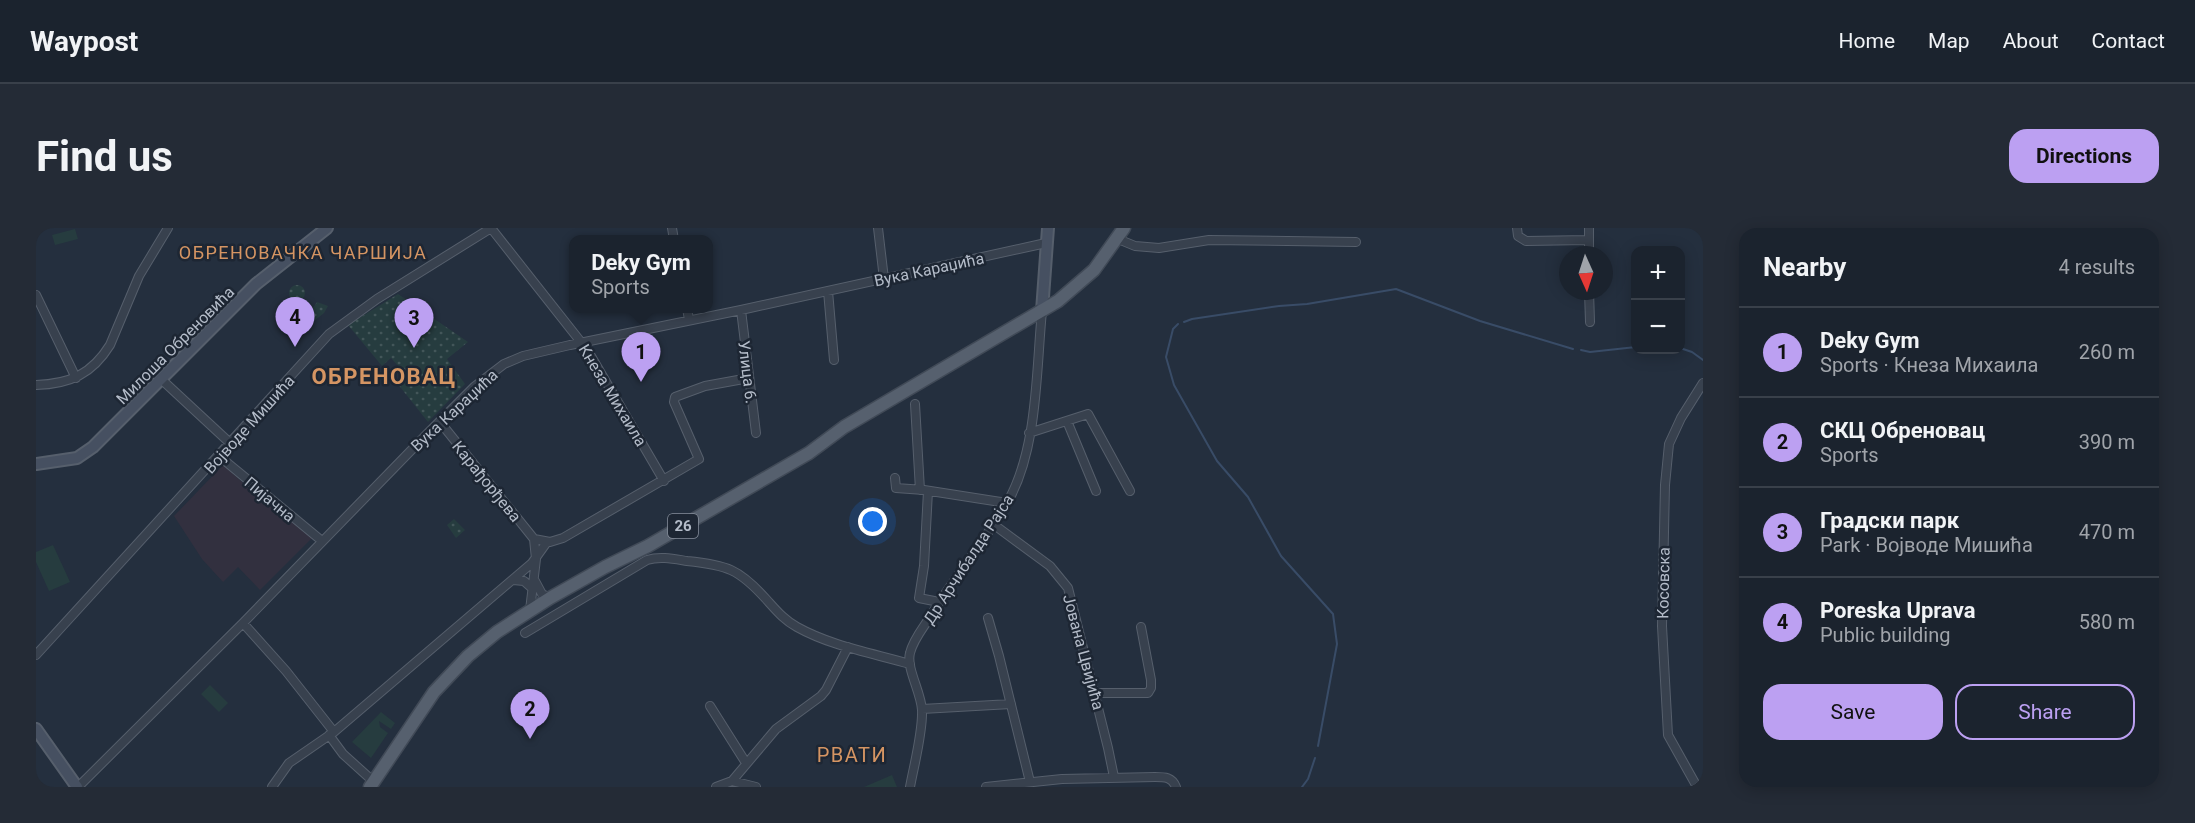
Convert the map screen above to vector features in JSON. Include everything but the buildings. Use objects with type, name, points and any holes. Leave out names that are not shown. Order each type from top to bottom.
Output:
[{"type":"main road","name":"26","points":[[372,785],[434,692],[465,659],[497,632],[550,598],[648,546],[809,453],[844,427],[1058,301],[1094,270],[1121,234]]},
{"type":"street","points":[[36,385],[76,378],[93,366],[110,345],[139,276],[168,228]]},
{"type":"street","name":"Милоша Обреновића","points":[[36,464],[68,460],[88,451],[256,284],[327,228]]},
{"type":"street","name":"Кнеза Михаила","points":[[491,228],[595,361],[664,480]]},
{"type":"street","name":"Војводе Мишића","points":[[36,655],[329,334],[377,299],[491,228]]},
{"type":"street","points":[[878,228],[884,279]]},
{"type":"street","points":[[1042,311],[1048,228]]},
{"type":"street","points":[[1517,228],[1518,236],[1526,241],[1588,240]]},
{"type":"street","points":[[1588,246],[1589,228]]},
{"type":"street","points":[[1121,234],[1135,246],[1159,248],[1209,240],[1356,242]]},
{"type":"street","name":"Вука Караџића","points":[[77,787],[243,623],[474,387],[504,364],[523,356],[581,342],[741,310],[1046,243]]},
{"type":"street","points":[[828,291],[834,360]]},
{"type":"street","points":[[36,295],[76,378]]},
{"type":"street","points":[[1589,300],[1590,322]]},
{"type":"street","name":"Улица 6.","points":[[741,310],[756,433]]},
{"type":"street","name":"Др Арчибалда Рајса","points":[[910,664],[909,656],[913,645],[939,602],[1007,503],[1021,471],[1029,433],[1042,311]]},
{"type":"street","points":[[688,313],[689,320]]},
{"type":"street","points":[[530,610],[536,559],[534,539],[547,542],[563,538],[699,459],[674,402],[675,397],[705,386],[749,378]]},
{"type":"street","points":[[161,379],[230,444]]},
{"type":"street","name":"Косовска","points":[[1696,785],[1668,735],[1662,626],[1665,485],[1669,444],[1681,418],[1703,383]]},
{"type":"street","points":[[915,404],[924,490],[924,566],[919,598],[939,602]]},
{"type":"street","points":[[1029,433],[1083,414],[1090,415],[1130,491]]},
{"type":"street","points":[[1067,421],[1096,491]]},
{"type":"street","name":"Карађорђева","points":[[440,422],[534,539]]},
{"type":"street","name":"Пијачна","points":[[219,456],[322,541]]},
{"type":"street","points":[[895,478],[896,488],[1007,503]]},
{"type":"street","name":"Јована Цвијића","points":[[993,524],[1050,566],[1065,582],[1073,602],[1114,777]]},
{"type":"street","points":[[272,787],[289,763],[332,734],[513,580],[536,559],[547,542]]},
{"type":"street","points":[[525,633],[647,560],[660,558],[712,563],[736,571],[754,585],[787,621],[806,632],[848,647],[910,664],[922,709],[910,787]]},
{"type":"street","points":[[513,580],[533,584],[542,594],[550,598]]},
{"type":"street","points":[[988,618],[1030,782]]},
{"type":"street","points":[[243,623],[286,671],[332,734],[343,754],[372,785]]},
{"type":"street","points":[[1095,693],[1148,693],[1151,680],[1141,627]]},
{"type":"street","points":[[716,787],[732,781],[776,729],[821,696],[848,647]]},
{"type":"street","points":[[922,709],[1011,704]]},
{"type":"street","points":[[710,706],[746,763]]},
{"type":"street","points":[[36,729],[77,787]]},
{"type":"street","points":[[986,787],[1114,777],[1167,777],[1176,787]]},
{"type":"street","points":[[732,781],[756,787]]},
{"type":"shaded area","points":[[223,465],[260,498],[312,538],[260,590],[238,567],[223,582],[202,559],[174,516]]},
{"type":"green space","points":[[75,229],[78,239],[55,245],[52,235]]},
{"type":"green space","points":[[297,285],[303,287],[305,293],[303,299],[297,301],[291,299],[289,293],[291,287]]},
{"type":"green space","points":[[398,294],[468,342],[447,359],[465,384],[428,422],[397,383],[406,375],[391,358],[382,366],[348,325]]},
{"type":"green space","points":[[317,302],[328,306],[324,313],[314,321],[306,314]]},
{"type":"green space","points":[[454,519],[465,530],[456,538],[447,525]]},
{"type":"green space","points":[[53,545],[70,582],[49,591],[36,562],[36,552]]},
{"type":"green space","points":[[210,685],[228,703],[219,712],[201,694]]},
{"type":"green space","points":[[381,712],[395,723],[391,729],[379,721],[380,727],[388,733],[371,758],[352,742]]},
{"type":"green space","points":[[892,775],[897,787],[864,787]]},
{"type":"waterway","points":[[1184,322],[1396,289],[1480,321],[1573,349]]},
{"type":"waterway","points":[[1178,324],[1173,329],[1166,357],[1174,385],[1217,461],[1248,497],[1281,556],[1333,614],[1337,644],[1318,746]]},
{"type":"waterway","points":[[1581,350],[1590,352],[1631,348]]},
{"type":"waterway","points":[[1685,350],[1703,360]]},
{"type":"waterway","points":[[1302,787],[1308,779],[1315,758]]},
{"type":"place","name":"Poreska Uprava","points":[[295,347]]},
{"type":"place","name":"Градски парк","points":[[414,348]]},
{"type":"place","name":"Deky Gym","points":[[641,382]]},
{"type":"place","name":"СКЦ Обреновац","points":[[530,739]]},
{"type":"district","name":"ОБРЕНОВАЧКА ЧАРШИЈА","points":[[303,253]]},
{"type":"district","name":"ОБРЕНОВАЦ","points":[[384,376]]},
{"type":"district","name":"РВАТИ","points":[[852,755]]}]
